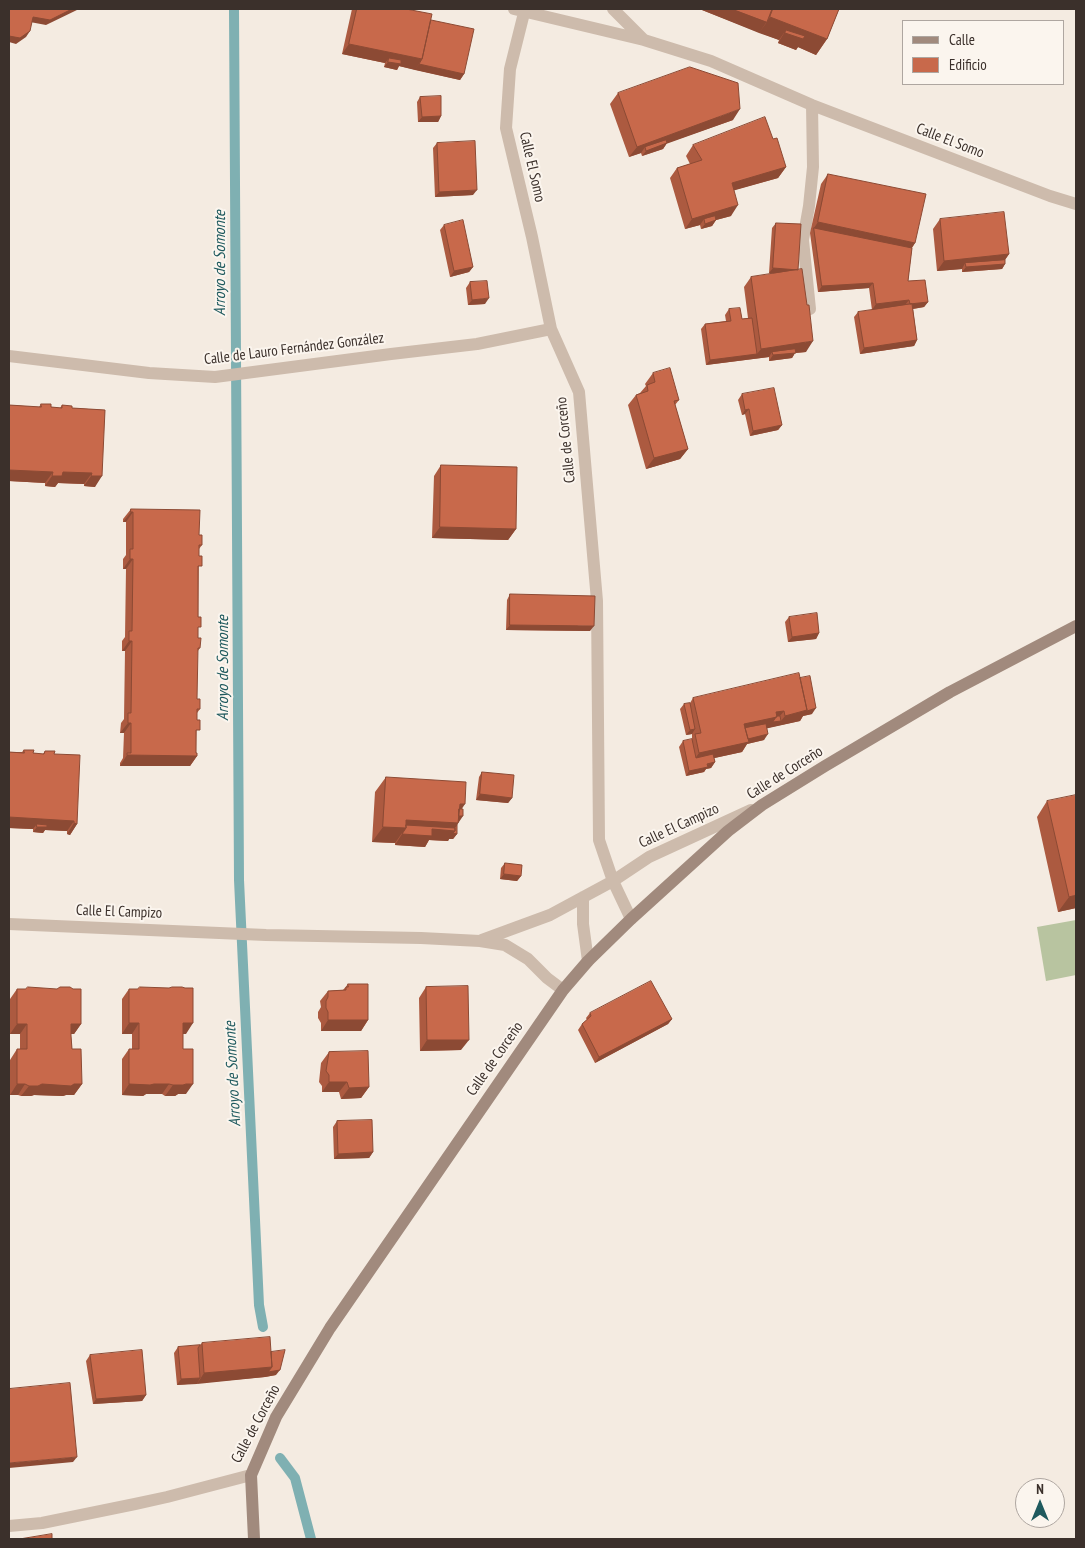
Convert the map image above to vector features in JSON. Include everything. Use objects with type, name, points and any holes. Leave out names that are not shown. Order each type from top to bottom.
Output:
[{"type":"main road","name":"Calle de Corceño","points":[[251,1475],[276,1417],[330,1328],[563,990],[588,961],[631,919],[728,831],[762,805],[950,692],[1076,626]]},
{"type":"main road","points":[[251,1475],[254,1539]]},
{"type":"street","points":[[613,9],[644,40]]},
{"type":"street","name":"Calle El Somo","points":[[551,329],[532,237],[506,128],[510,69],[521,10],[644,40],[711,61],[812,105],[1050,196],[1076,204]]},
{"type":"street","points":[[810,309],[803,240],[813,167],[812,105]]},
{"type":"street","name":"Calle de Lauro Fernández González","points":[[9,356],[149,373],[215,377],[477,344],[551,329]]},
{"type":"street","name":"Calle de Corceño","points":[[551,329],[580,392],[597,601],[599,840],[613,881]]},
{"type":"street","name":"Calle El Campizo","points":[[480,941],[550,915],[613,881],[649,857],[762,805]]},
{"type":"street","points":[[613,881],[631,919]]},
{"type":"street","points":[[583,897],[583,924],[588,961]]},
{"type":"street","name":"Calle El Campizo","points":[[9,924],[266,935],[480,941],[505,945],[528,959],[547,978],[563,990]]},
{"type":"street","name":"Calle de Corceño","points":[[9,1526],[42,1523],[143,1502],[251,1475]]},
{"type":"green space","points":[[1076,920],[1076,975],[1046,981],[1037,927]]},
{"type":"building","points":[[10,9],[72,9],[50,20],[33,17],[30,31],[20,38],[9,36]]},
{"type":"building","points":[[357,9],[406,9],[432,14],[422,59],[349,44]]},
{"type":"building","points":[[732,9],[772,9],[767,22]]},
{"type":"building","points":[[773,9],[839,9],[827,39],[770,17]]},
{"type":"building","points":[[431,20],[474,29],[464,74],[419,64],[422,59]]},
{"type":"building","points":[[786,30],[805,36],[803,39],[785,33]]},
{"type":"building","points":[[389,58],[401,60],[401,64],[388,62]]},
{"type":"building","points":[[690,67],[738,83],[740,109],[637,147],[618,93]]},
{"type":"building","points":[[441,96],[441,116],[422,117],[420,97]]},
{"type":"building","points":[[765,117],[773,139],[777,138],[786,167],[732,183],[738,205],[692,219],[677,168],[702,160],[693,145]]},
{"type":"building","points":[[666,140],[667,143],[646,151],[645,147]]},
{"type":"building","points":[[475,141],[477,190],[439,192],[437,143]]},
{"type":"building","points":[[828,174],[926,194],[915,243],[818,222]]},
{"type":"building","points":[[1004,212],[1009,254],[944,261],[940,219]]},
{"type":"building","points":[[715,216],[716,220],[705,224],[704,219]]},
{"type":"building","points":[[463,220],[473,267],[454,271],[444,225]]},
{"type":"building","points":[[776,223],[801,224],[798,270],[773,268]]},
{"type":"building","points":[[814,228],[912,248],[908,281],[925,280],[928,302],[910,304],[909,300],[876,304],[873,283],[822,286]]},
{"type":"building","points":[[1005,260],[1005,264],[966,267],[965,263]]},
{"type":"building","points":[[802,269],[813,341],[761,349],[751,277]]},
{"type":"building","points":[[487,281],[489,298],[472,300],[470,282]]},
{"type":"building","points":[[912,304],[917,340],[864,348],[858,312]]},
{"type":"building","points":[[740,308],[742,319],[752,318],[757,354],[710,360],[705,324],[731,321],[729,309]]},
{"type":"building","points":[[795,349],[796,353],[773,355],[772,352]]},
{"type":"building","points":[[670,368],[679,400],[674,401],[688,449],[654,458],[636,395],[648,391],[647,385],[655,382],[653,373]]},
{"type":"building","points":[[774,388],[782,425],[753,431],[749,409],[745,410],[742,394]]},
{"type":"building","points":[[41,404],[51,404],[51,407],[62,408],[62,405],[72,406],[72,408],[105,410],[102,476],[91,476],[92,473],[63,472],[62,476],[52,476],[53,472],[9,470],[9,405],[41,407]]},
{"type":"building","points":[[441,465],[517,467],[516,529],[440,527]]},
{"type":"building","points":[[131,509],[200,510],[199,535],[202,535],[202,545],[199,545],[199,556],[202,556],[202,566],[198,566],[198,617],[201,617],[201,627],[198,627],[198,638],[201,638],[200,648],[198,648],[197,699],[200,699],[200,709],[197,709],[197,720],[200,720],[200,730],[196,730],[197,756],[127,755],[127,753],[131,753],[131,723],[128,723],[128,713],[131,713],[132,641],[129,641],[129,631],[132,631],[133,559],[130,559],[130,549],[133,549],[133,512],[131,512]]},
{"type":"building","points":[[510,594],[595,596],[594,626],[510,625]]},
{"type":"building","points":[[817,613],[819,633],[792,637],[789,617]]},
{"type":"building","points":[[799,673],[807,710],[785,716],[784,711],[776,712],[777,717],[744,724],[749,742],[699,753],[695,734],[701,733],[693,698]]},
{"type":"building","points":[[810,676],[816,708],[807,711],[800,678]]},
{"type":"building","points":[[690,703],[695,729],[690,730],[684,704]]},
{"type":"building","points":[[777,716],[780,716],[781,721],[773,722]]},
{"type":"building","points":[[766,724],[768,734],[748,739],[745,728]]},
{"type":"building","points":[[692,739],[696,758],[713,754],[715,762],[707,764],[708,767],[689,771],[683,741]]},
{"type":"building","points":[[24,750],[34,750],[33,753],[44,754],[45,751],[55,751],[54,754],[80,755],[77,824],[74,821],[9,817],[9,752],[24,753]]},
{"type":"building","points":[[482,772],[514,775],[512,798],[480,794]]},
{"type":"building","points":[[386,777],[466,782],[465,804],[460,804],[458,823],[406,820],[406,828],[383,827]]},
{"type":"building","points":[[1076,795],[1076,895],[1069,897],[1047,801]]},
{"type":"building","points":[[459,809],[463,809],[463,816],[459,816]]},
{"type":"building","points":[[37,824],[47,825],[47,827],[37,827]]},
{"type":"building","points":[[406,825],[455,828],[455,831],[432,829],[432,836],[402,834]]},
{"type":"building","points":[[457,825],[457,834],[453,833]]},
{"type":"building","points":[[505,863],[522,865],[521,876],[504,874]]},
{"type":"building","points":[[651,981],[672,1019],[599,1057],[582,1024],[591,1016],[590,1013]]},
{"type":"building","points":[[348,984],[368,984],[368,1020],[328,1020],[326,1001],[328,991],[346,990]]},
{"type":"building","points":[[468,986],[469,1040],[427,1040],[426,987]]},
{"type":"building","points":[[28,987],[57,989],[60,987],[70,987],[81,989],[81,1024],[71,1024],[71,1036],[72,1049],[81,1049],[82,1084],[71,1086],[42,1084],[29,1086],[17,1084],[17,1049],[27,1049],[27,1024],[17,1024],[17,989]]},
{"type":"building","points":[[140,987],[193,988],[193,1023],[183,1023],[183,1049],[193,1049],[193,1084],[129,1084],[129,1049],[139,1049],[139,1023],[129,1023],[129,989]]},
{"type":"building","points":[[368,1051],[369,1087],[349,1088],[347,1082],[329,1082],[329,1075],[326,1071],[329,1052]]},
{"type":"building","points":[[372,1120],[373,1152],[338,1154],[337,1121]]},
{"type":"building","points":[[270,1337],[272,1367],[204,1373],[202,1343]]},
{"type":"building","points":[[200,1345],[198,1348],[200,1378],[181,1379],[178,1347]]},
{"type":"building","points":[[142,1350],[146,1395],[96,1399],[90,1355]]},
{"type":"building","points":[[285,1350],[280,1370],[268,1372],[272,1367],[271,1352]]},
{"type":"building","points":[[70,1383],[77,1457],[9,1463],[9,1389]]},
{"type":"building","points":[[52,1534],[52,1539],[20,1539]]},
{"type":"waterway","name":"Arroyo de Somonte","points":[[234,9],[239,880],[259,1305],[263,1327]]},
{"type":"waterway","points":[[280,1458],[295,1478],[311,1539]]}]
